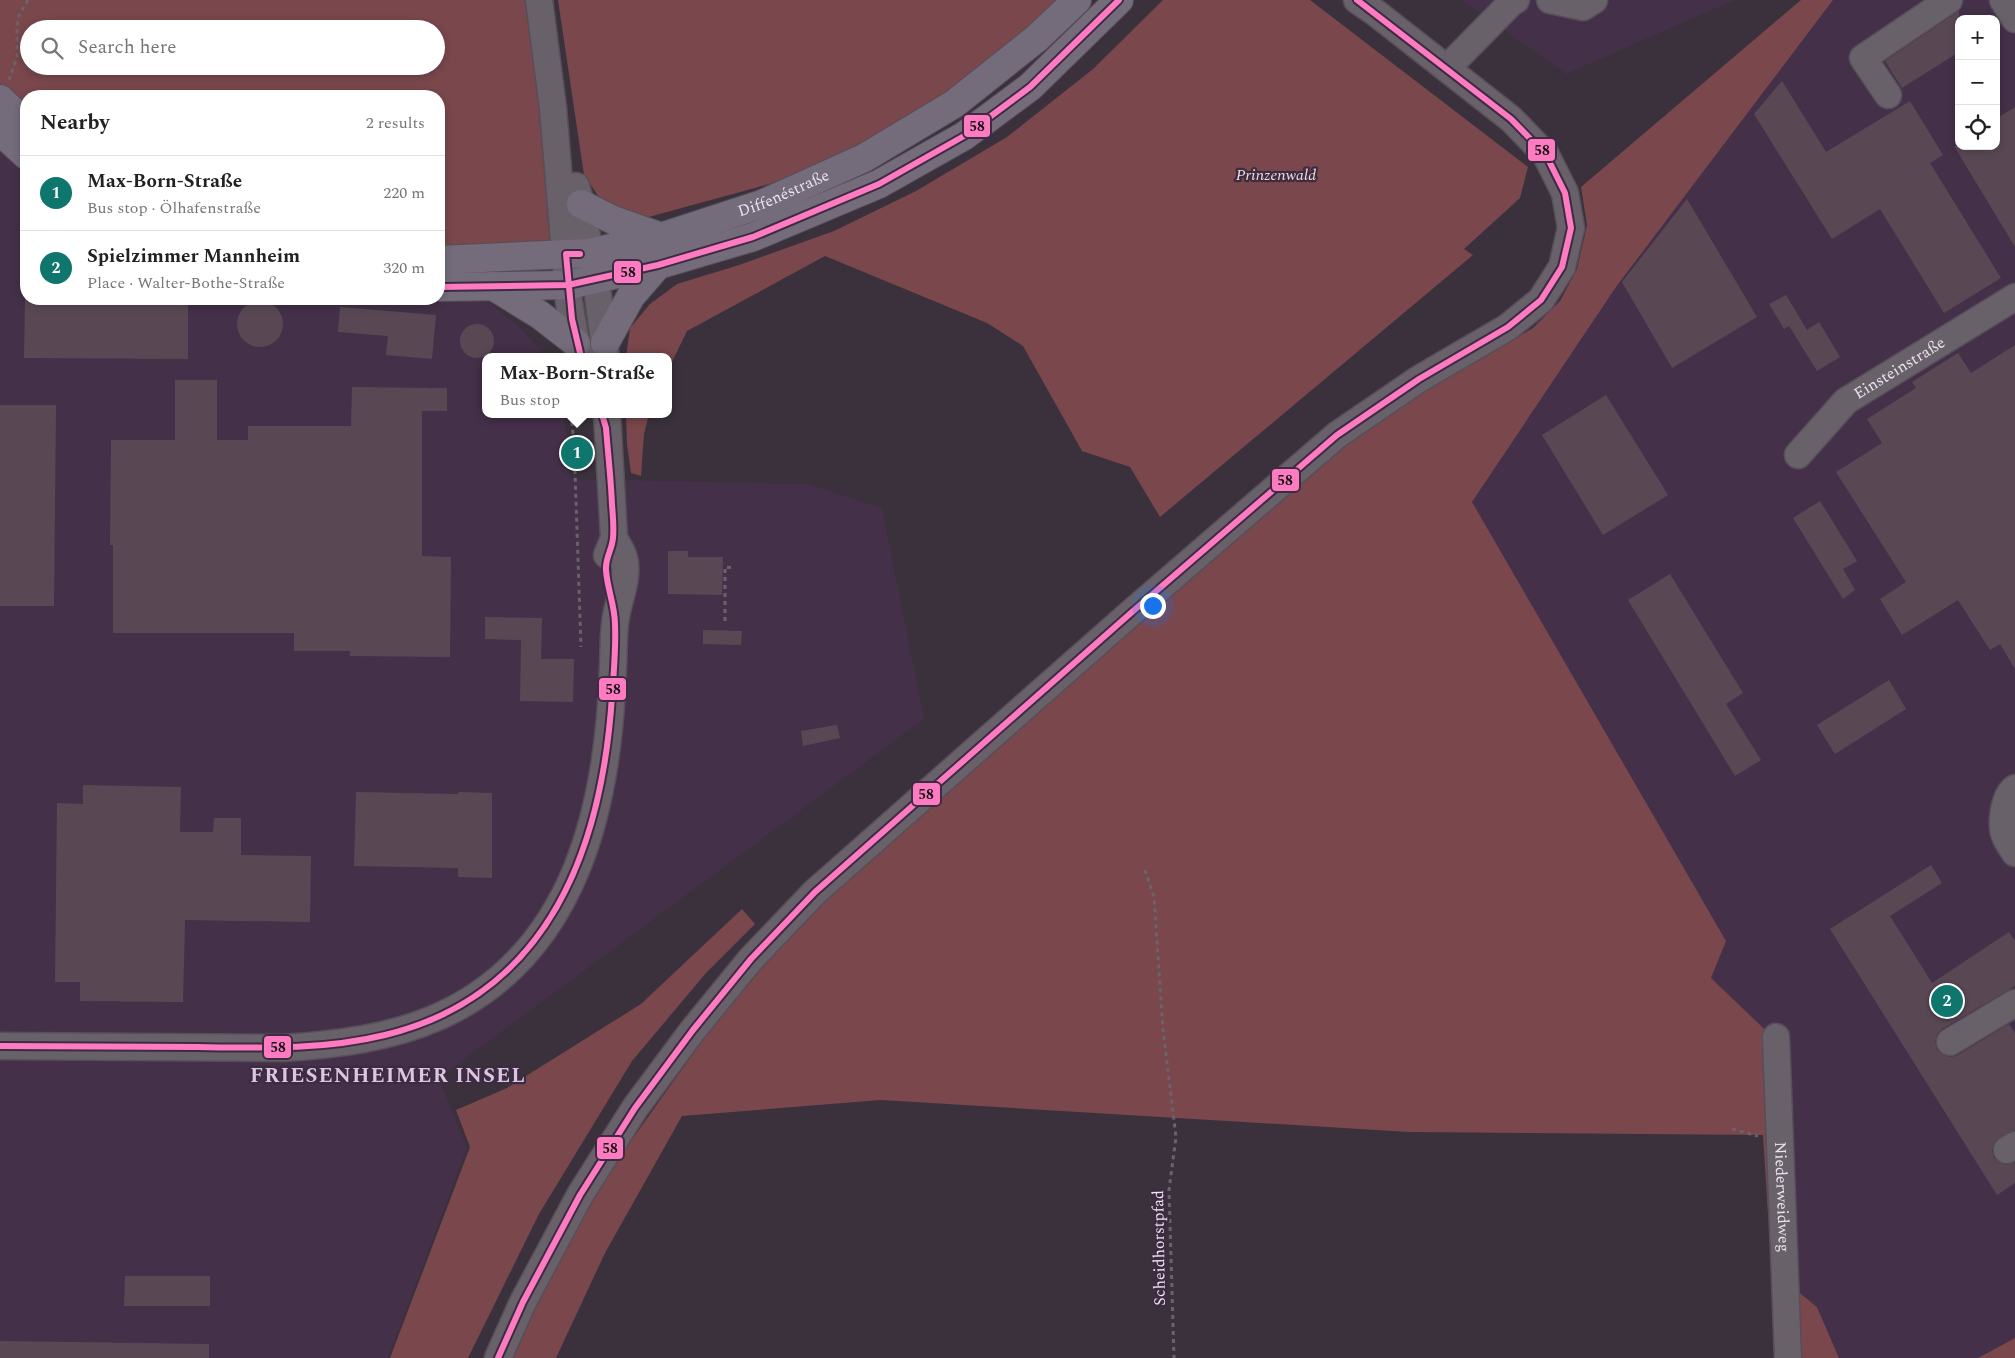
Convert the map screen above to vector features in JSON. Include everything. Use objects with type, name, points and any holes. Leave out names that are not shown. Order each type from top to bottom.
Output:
[{"type":"main road","name":"Diffenéstraße","points":[[445,260],[578,254],[661,237],[762,204],[864,158],[954,104],[1037,38],[1077,0]]},
{"type":"main road","name":"Diffenéstraße","points":[[445,287],[568,285],[595,280],[658,265],[753,237],[879,184],[964,136],[1030,87],[1119,0]]},
{"type":"main road","points":[[3,93],[14,141]]},
{"type":"main road","points":[[581,204],[613,220],[661,237]]},
{"type":"main road","points":[[606,350],[631,296],[658,265]]},
{"type":"main road","points":[[493,286],[540,315],[579,350]]},
{"type":"street","points":[[539,0],[553,108],[560,210],[578,254],[595,280],[606,350]]},
{"type":"street","points":[[1447,68],[1516,0]]},
{"type":"street","points":[[1550,0],[1583,7],[1594,0]]},
{"type":"street","points":[[1888,95],[1863,58],[1949,0]]},
{"type":"street","points":[[2003,0],[2015,19]]},
{"type":"street","points":[[498,1358],[523,1302],[580,1195],[635,1108],[693,1030],[751,959],[815,892],[1132,612],[1337,435],[1419,379],[1508,327],[1541,300],[1562,267],[1571,228],[1565,193],[1546,155],[1511,119],[1366,4]]},
{"type":"street","points":[[553,108],[581,204],[578,254],[568,285],[579,350]]},
{"type":"street","name":"Einsteinstraße","points":[[1798,455],[1846,401],[2015,297]]},
{"type":"street","points":[[0,1046],[234,1049],[321,1046],[400,1030],[441,1015],[480,993],[510,970],[546,927],[578,869],[595,817],[605,770],[612,702],[615,619],[607,582],[606,558],[614,538],[605,419]]},
{"type":"street","points":[[2015,788],[2011,791],[2002,812],[2004,835],[2015,853]]},
{"type":"street","points":[[1950,1042],[2015,1003]]},
{"type":"street","name":"Niederweidweg","points":[[1776,1037],[1788,1358]]},
{"type":"path","points":[[3,93],[17,57],[19,15],[28,0]]},
{"type":"path","points":[[571,418],[574,444],[581,647]]},
{"type":"path","points":[[725,621],[725,567],[735,568]]},
{"type":"path","name":"Scheidhorstpfad","points":[[1145,870],[1154,897],[1163,1030],[1176,1137],[1169,1190],[1174,1358]]},
{"type":"shaded area","points":[[1462,0],[1735,0],[1566,74]]},
{"type":"shaded area","points":[[1833,0],[2015,0],[2015,1338],[1978,1358],[1839,1358],[1817,1307],[1791,1286],[1782,1046],[1710,978],[1472,502],[1616,287]]},
{"type":"shaded area","points":[[0,75],[20,93],[20,305],[445,305],[445,266],[517,325],[543,353],[482,353],[482,418],[565,418],[570,479],[809,484],[882,508],[924,719],[439,1078],[467,1148],[388,1358],[0,1358]]},
{"type":"green space","points":[[0,0],[539,0],[566,254],[445,260],[445,90],[20,90],[20,103],[0,83]]},
{"type":"green space","points":[[558,0],[1063,0],[955,91],[817,171],[645,218],[611,208],[599,197],[584,175]]},
{"type":"green space","name":"Prinzenwald","points":[[1163,0],[1310,0],[1528,167],[1520,198],[1464,249],[1473,255],[1160,517],[1130,467],[1082,451],[1023,346],[987,323],[825,256],[687,331],[672,362],[672,353],[627,353],[630,328],[650,304],[677,284],[739,265],[834,231],[916,191],[1007,137],[1093,69]]},
{"type":"green space","points":[[1801,0],[1833,0],[1616,287],[1472,502],[1726,941],[1711,978],[1782,1046],[1791,1286],[1817,1307],[1839,1358],[1777,1358],[1763,1135],[1409,1132],[881,1100],[682,1116],[605,1253],[556,1358],[510,1358],[555,1263],[598,1187],[740,988],[839,884],[1351,441],[1412,398],[1533,328],[1560,301],[1577,269],[1587,225],[1581,187]]},
{"type":"green space","points":[[545,269],[445,276],[445,270]]},
{"type":"green space","points":[[626,418],[648,418],[644,434],[641,476],[631,473]]},
{"type":"green space","points":[[742,909],[755,924],[706,973],[632,1061],[539,1214],[468,1358],[390,1358],[470,1147],[456,1110],[507,1088],[641,1004]]},
{"type":"green space","points":[[2015,1338],[2015,1358],[1978,1358]]},
{"type":"building","points":[[1959,11],[1959,15],[1955,15],[1955,55],[1902,88],[1885,61]]},
{"type":"building","points":[[1782,81],[1826,152],[1910,101],[1943,155],[1930,163],[2001,278],[1944,313],[1880,209],[1832,239],[1754,114]]},
{"type":"building","points":[[2015,107],[2015,247],[1956,150],[2000,150],[2000,116]]},
{"type":"building","points":[[1687,199],[1757,317],[1672,368],[1622,282]]},
{"type":"building","points":[[1786,295],[1807,330],[1819,322],[1840,357],[1817,371],[1789,326],[1784,329],[1769,304]]},
{"type":"building","points":[[25,305],[188,305],[188,359],[24,358]]},
{"type":"building","points":[[247,305],[273,305],[279,311],[283,324],[279,337],[273,343],[260,347],[247,343],[241,337],[237,324],[241,311]]},
{"type":"building","points":[[340,307],[436,315],[432,359],[386,355],[388,336],[338,332]]},
{"type":"building","points":[[470,325],[484,325],[493,334],[493,348],[489,353],[482,353],[482,357],[470,357],[461,348],[461,334]]},
{"type":"building","points":[[2015,345],[2015,669],[2000,644],[1990,650],[1958,600],[1902,635],[1880,599],[1906,582],[1836,472],[1882,443],[1867,419],[1916,388],[1912,382],[1958,353],[1971,373]]},
{"type":"building","points":[[175,380],[217,380],[217,440],[248,440],[248,426],[351,426],[352,387],[430,388],[430,390],[431,388],[447,388],[447,411],[422,411],[422,556],[451,557],[450,657],[350,656],[350,651],[294,651],[294,633],[113,633],[113,545],[110,545],[111,440],[175,440]]},
{"type":"building","points":[[1606,395],[1668,495],[1603,535],[1542,435]]},
{"type":"building","points":[[0,405],[56,405],[54,606],[0,606]]},
{"type":"building","points":[[1820,501],[1857,561],[1843,569],[1855,590],[1843,599],[1793,518]]},
{"type":"building","points":[[668,551],[688,551],[688,557],[723,557],[722,595],[668,594]]},
{"type":"building","points":[[1670,574],[1743,693],[1726,704],[1761,760],[1735,776],[1628,600]]},
{"type":"building","points":[[485,617],[542,618],[541,659],[574,659],[573,702],[520,701],[521,640],[485,639]]},
{"type":"building","points":[[703,630],[742,631],[741,645],[703,644]]},
{"type":"building","points":[[1889,680],[1906,709],[1835,754],[1817,725]]},
{"type":"building","points":[[837,725],[840,738],[803,746],[801,731]]},
{"type":"building","points":[[83,785],[181,787],[180,832],[213,832],[214,818],[241,818],[241,855],[311,856],[310,922],[185,920],[183,1002],[80,1001],[80,982],[55,982],[57,803],[83,804]]},
{"type":"building","points":[[356,792],[492,793],[492,878],[458,877],[458,868],[354,866]]},
{"type":"building","points":[[1931,865],[1942,883],[1890,916],[1932,983],[2009,932],[2015,941],[2015,986],[1942,1029],[1937,1034],[1935,1042],[1937,1050],[1943,1055],[1951,1057],[1958,1055],[2009,1024],[2015,1033],[2015,1130],[1999,1138],[1994,1143],[1992,1150],[1994,1158],[2000,1163],[2007,1165],[2015,1163],[2015,1183],[1997,1195],[1830,929]]},
{"type":"building","points":[[125,1276],[210,1276],[210,1306],[124,1306]]},
{"type":"building","points":[[0,1341],[209,1344],[209,1358],[0,1358]]},
{"type":"transit line","name":"58","points":[[445,287],[568,285],[658,265],[753,237],[879,184],[964,136],[1030,87],[1119,0]]},
{"type":"transit line","name":"58","points":[[498,1358],[523,1302],[580,1195],[635,1108],[693,1030],[751,959],[815,892],[1132,612],[1337,435],[1419,379],[1508,327],[1541,300],[1562,267],[1571,228],[1565,193],[1546,155],[1511,119],[1357,0]]},
{"type":"transit line","name":"58","points":[[580,254],[566,254],[572,319],[580,353]]},
{"type":"transit line","name":"58","points":[[0,1046],[269,1048],[316,1046],[362,1040],[385,1035],[441,1015],[488,987],[526,950],[556,908],[579,860],[595,807],[606,753],[615,651],[615,617],[606,570],[612,542],[613,526],[606,428],[603,418]]},
{"type":"place","name":"Max-Born-Straße","points":[[577,453]]},
{"type":"place","name":"Spielzimmer Mannheim","points":[[1947,1001]]},
{"type":"district","name":"FRIESENHEIMER INSEL","points":[[388,1076]]}]
